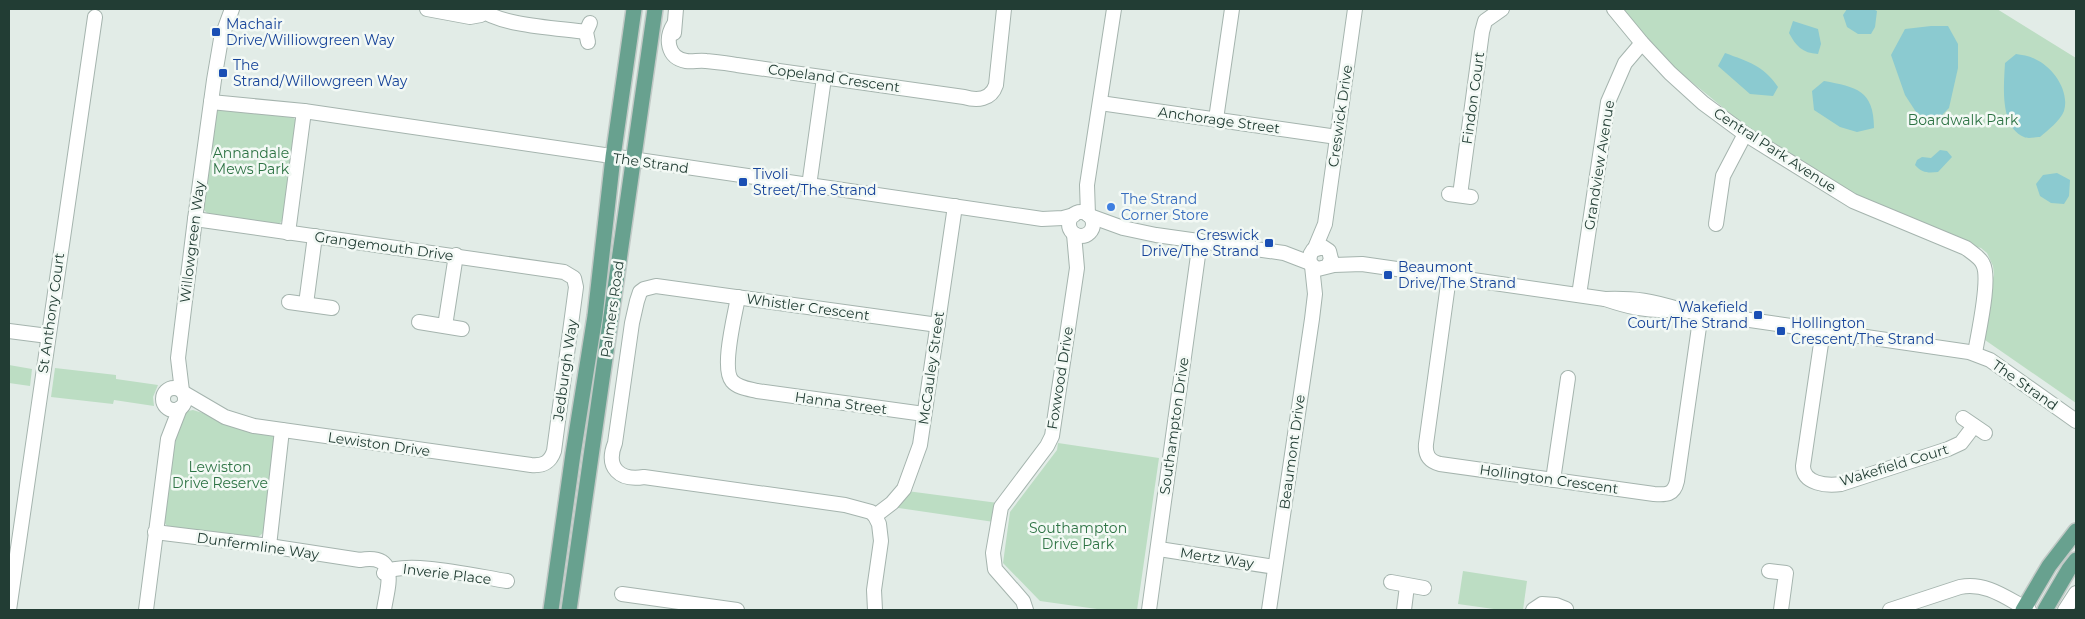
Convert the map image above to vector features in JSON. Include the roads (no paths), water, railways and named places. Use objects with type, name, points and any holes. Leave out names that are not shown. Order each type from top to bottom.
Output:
[{"type":"main road","name":"Palmers Road","points":[[551,610],[571,463],[595,316],[613,157],[634,9]]},
{"type":"main road","name":"Palmers Road","points":[[569,610],[655,9]]},
{"type":"main road","points":[[2025,609],[2049,566],[2076,530]]},
{"type":"main road","points":[[2045,610],[2068,569],[2076,560]]},
{"type":"street","name":"Willowgreen Way","points":[[168,439],[165,398],[178,358],[211,99],[221,39],[232,9]]},
{"type":"street","points":[[427,9],[454,12],[470,17],[481,15],[482,10],[505,21],[588,33]]},
{"type":"street","name":"Copeland Crescent","points":[[676,9],[674,24],[675,44],[680,52],[704,60],[976,100],[995,90],[1004,9]]},
{"type":"street","points":[[1082,215],[1114,9]]},
{"type":"street","points":[[1216,119],[1232,9]]},
{"type":"street","name":"Creswick Drive","points":[[1320,258],[1355,9]]},
{"type":"street","name":"Findon Court","points":[[1460,195],[1482,32],[1485,21],[1502,9]]},
{"type":"street","name":"Central Park Avenue","points":[[1614,9],[1642,43],[1686,87],[1745,134],[1853,201],[1966,248],[1979,250],[1987,258],[1991,273],[1986,284],[1975,354]]},
{"type":"street","name":"St Anthony Court","points":[[9,610],[95,17]]},
{"type":"street","name":"Grandview Avenue","points":[[1579,295],[1608,102],[1625,63],[1642,43]]},
{"type":"street","points":[[809,186],[824,78]]},
{"type":"street","name":"The Strand","points":[[211,99],[245,101],[260,107],[304,111],[809,186],[1042,218],[1063,218],[1082,215],[1123,228],[1200,241],[1605,299],[1648,311],[1681,310],[1961,350],[1990,360],[2074,421]]},
{"type":"street","name":"Anchorage Street","points":[[1100,103],[1337,137]]},
{"type":"street","points":[[288,233],[304,111]]},
{"type":"street","points":[[1716,224],[1723,176],[1745,134]]},
{"type":"street","name":"McCauley Street","points":[[878,514],[900,495],[907,484],[920,445],[955,206]]},
{"type":"street","points":[[1082,215],[1093,223],[1090,233],[1080,236],[1073,233],[1070,222],[1082,215]]},
{"type":"street","name":"The Strand","points":[[1042,218],[1073,233]]},
{"type":"street","name":"Grangemouth Drive","points":[[195,219],[456,255],[557,271],[572,276]]},
{"type":"street","name":"The Strand","points":[[1090,233],[1101,229],[1123,228]]},
{"type":"street","name":"Foxwood Drive","points":[[1073,233],[1077,268]]},
{"type":"street","name":"Foxwood Drive","points":[[1026,610],[1023,601],[999,574],[993,564],[998,518],[1003,503],[1047,446],[1052,436],[1077,268],[1090,233]]},
{"type":"street","points":[[306,304],[315,236]]},
{"type":"street","name":"Southampton Drive","points":[[1149,610],[1200,241]]},
{"type":"street","points":[[445,326],[456,255]]},
{"type":"street","name":"Beaumont Drive","points":[[1269,610],[1320,258]]},
{"type":"street","name":"Jedburgh Way","points":[[547,463],[554,451],[576,293],[576,284],[572,276]]},
{"type":"street","name":"Hollington Crescent","points":[[1450,277],[1426,444],[1427,456],[1435,463],[1553,480],[1654,494],[1665,495],[1672,492],[1677,481],[1701,313]]},
{"type":"street","name":"Whistler Crescent","points":[[878,514],[869,505],[845,505],[644,478],[618,466],[615,443],[632,323],[631,298],[640,284],[655,279],[678,288],[938,325]]},
{"type":"street","name":"Hanna Street","points":[[738,297],[728,354],[724,364],[723,374],[729,386],[740,392],[758,391],[924,414]]},
{"type":"street","points":[[289,302],[332,308]]},
{"type":"street","points":[[419,322],[462,329]]},
{"type":"street","name":"Wakefield Court","points":[[1823,330],[1803,466],[1803,474],[1808,479],[1837,484],[1895,466],[1957,446],[1974,426]]},
{"type":"street","points":[[9,331],[48,336]]},
{"type":"street","name":"Willowgreen Way","points":[[146,610],[168,439],[182,400],[178,358]]},
{"type":"street","points":[[1553,480],[1568,378]]},
{"type":"street","points":[[165,398],[174,388],[182,400]]},
{"type":"street","name":"Lewiston Drive","points":[[165,398],[171,409],[182,400],[245,424],[531,465],[540,466],[547,463]]},
{"type":"street","points":[[268,546],[282,430]]},
{"type":"street","points":[[869,610],[885,527],[878,514]]},
{"type":"street","name":"Dunfermline Way","points":[[155,532],[360,560],[386,572]]},
{"type":"street","name":"Mertz Way","points":[[1158,549],[1275,567]]},
{"type":"street","name":"Inverie Place","points":[[386,572],[395,568],[412,567],[509,581]]},
{"type":"street","points":[[1769,571],[1786,573],[1781,610]]},
{"type":"street","points":[[384,605],[390,585],[386,572]]},
{"type":"street","points":[[1391,582],[1424,588]]},
{"type":"street","points":[[1890,610],[1960,587],[1972,585],[1991,589],[2025,609]]},
{"type":"street","points":[[1404,610],[1407,586]]},
{"type":"street","points":[[874,590],[875,610]]},
{"type":"street","points":[[2065,610],[2076,593]]},
{"type":"street","points":[[622,594],[737,610]]},
{"type":"street","points":[[1534,610],[1542,604],[1556,605],[1571,610]]},
{"type":"street","points":[[1545,610],[1571,610]]},
{"type":"water","points":[[1847,9],[1873,9],[1877,11],[1875,27],[1871,34],[1858,34],[1847,27],[1843,15]]},
{"type":"water","points":[[1793,21],[1818,29],[1821,44],[1818,54],[1800,48],[1794,42],[1789,33]]},
{"type":"water","points":[[1948,26],[1958,44],[1958,68],[1949,108],[1934,123],[1916,112],[1905,95],[1891,55],[1905,29]]},
{"type":"water","points":[[1725,53],[1755,65],[1767,74],[1778,87],[1773,96],[1750,94],[1718,66]]},
{"type":"water","points":[[2016,54],[2033,58],[2048,68],[2058,80],[2065,96],[2062,115],[2040,137],[2026,138],[2016,132],[2010,124],[2007,114],[2004,93],[2005,63]]},
{"type":"water","points":[[1824,81],[1854,88],[1861,92],[1871,105],[1874,128],[1857,132],[1840,127],[1814,110],[1812,91]]},
{"type":"water","points":[[1940,150],[1947,151],[1952,157],[1938,172],[1925,172],[1915,165],[1917,160],[1922,157],[1931,158]]},
{"type":"water","points":[[2057,173],[2070,180],[2069,196],[2064,204],[2051,203],[2040,196],[2036,184],[2043,175]]},
{"type":"place","name":"Machair Drive/Williowgreen Way","points":[[216,32]]},
{"type":"place","name":"The Strand/Willowgreen Way","points":[[223,73]]},
{"type":"place","name":"Tivoli Street/The Strand","points":[[743,182]]},
{"type":"place","name":"The Strand Corner Store","points":[[1111,207]]},
{"type":"place","name":"Creswick Drive/The Strand","points":[[1269,243]]},
{"type":"place","name":"Beaumont Drive/The Strand","points":[[1388,275]]},
{"type":"place","name":"Wakefield Court/The Strand","points":[[1758,315]]},
{"type":"place","name":"Hollington Crescent/The Strand","points":[[1781,331]]},
{"type":"park label","name":"Boardwalk Park","points":[[1963,120]]},
{"type":"park label","name":"Annandale Mews Park","points":[[251,162]]},
{"type":"park label","name":"Lewiston Drive Reserve","points":[[220,476]]},
{"type":"park label","name":"Southampton Drive Park","points":[[1078,536]]}]
